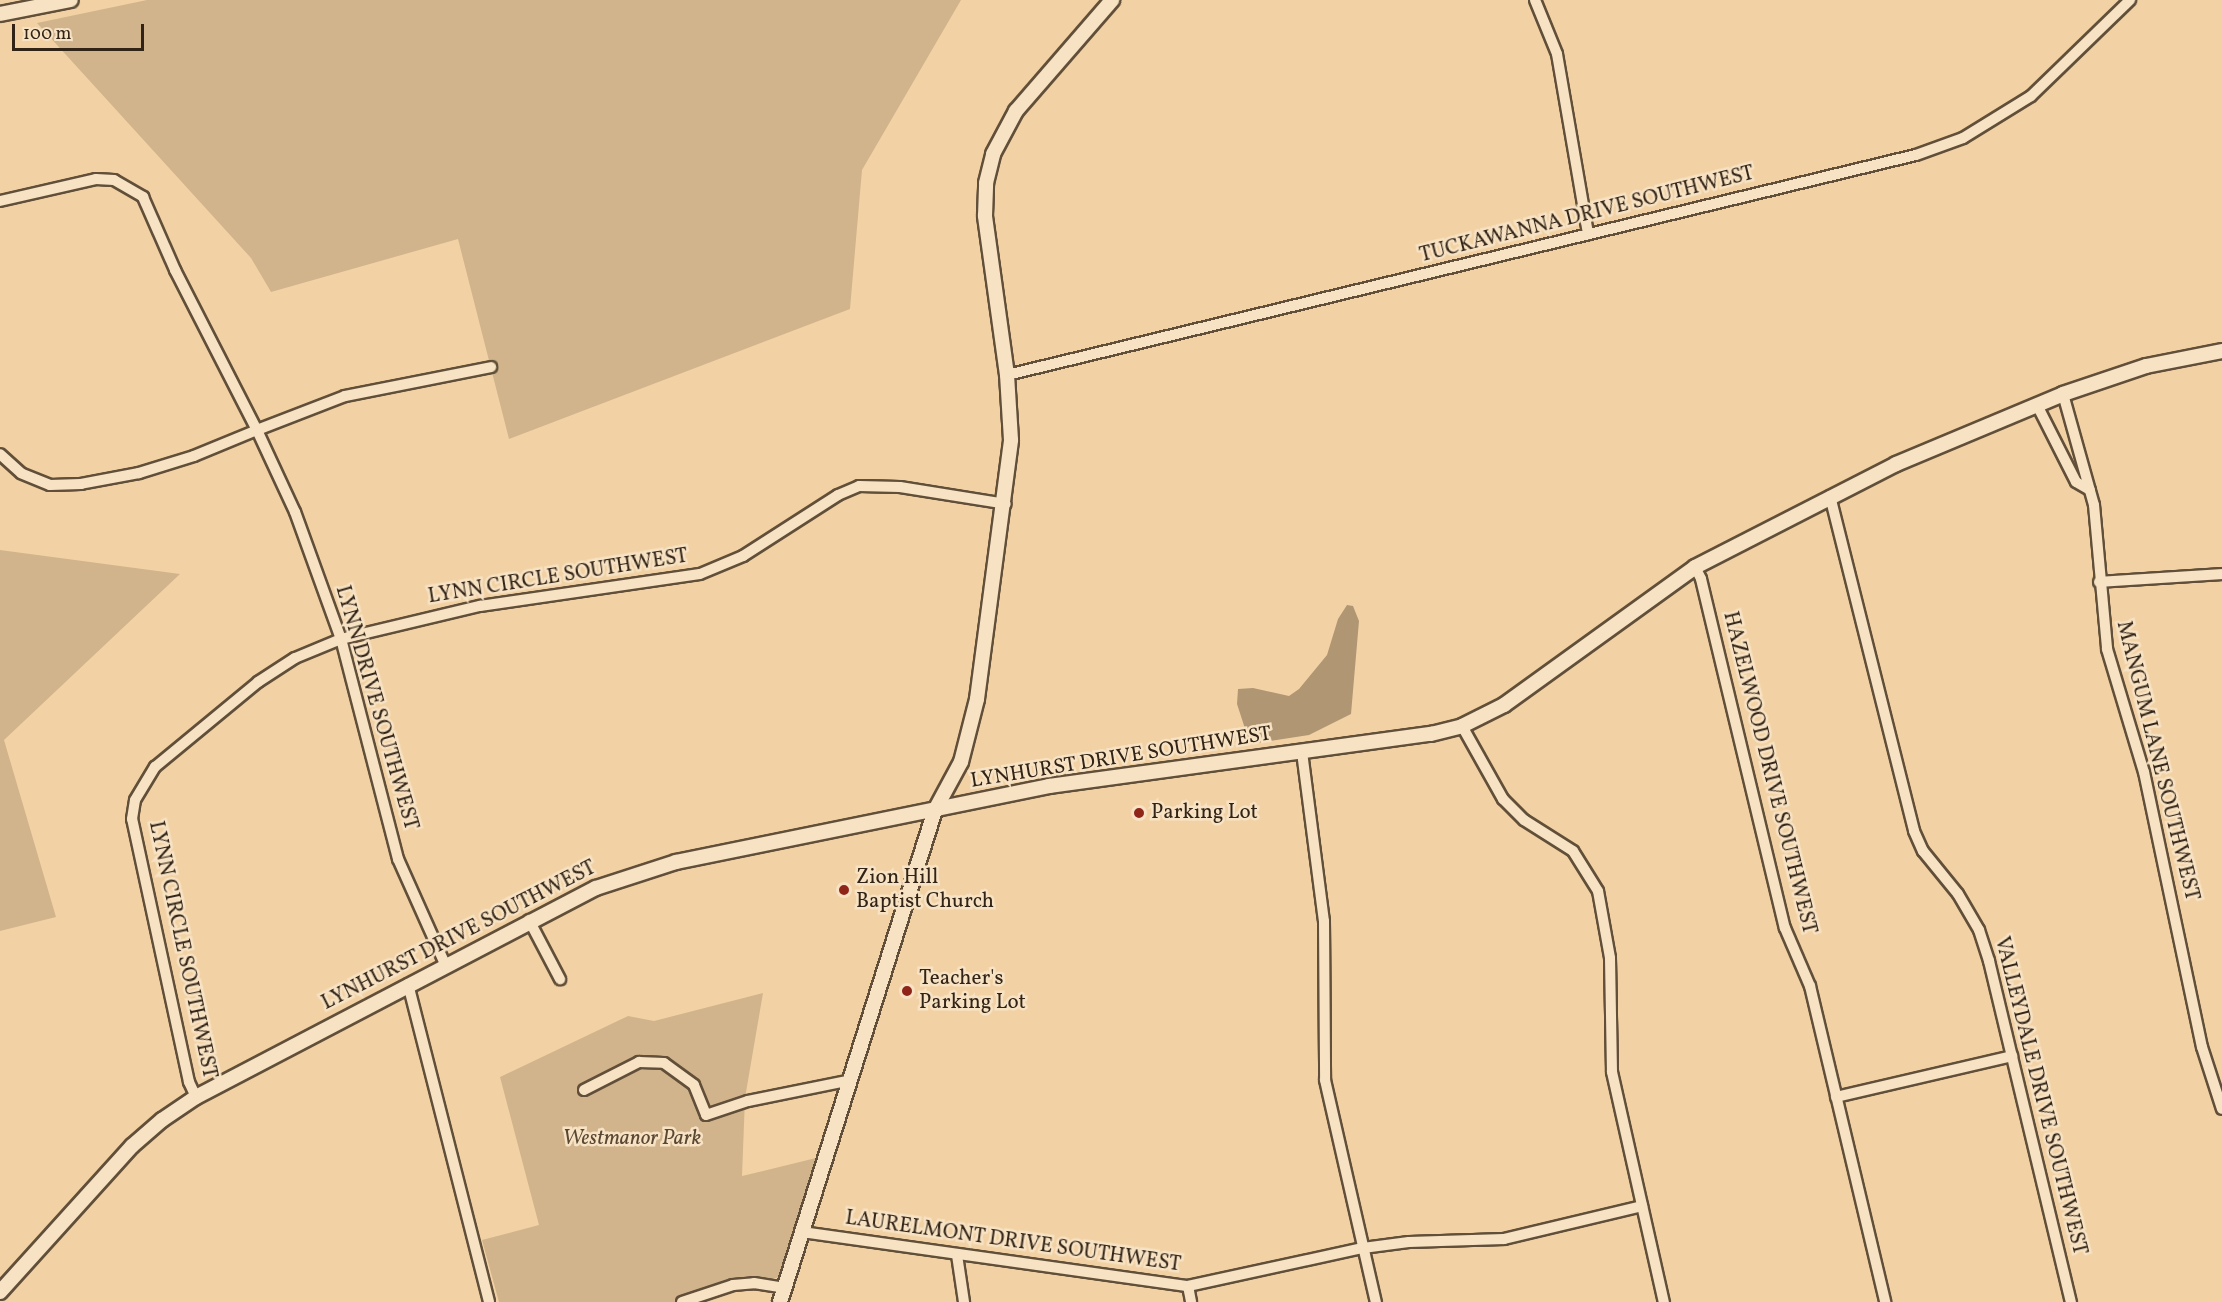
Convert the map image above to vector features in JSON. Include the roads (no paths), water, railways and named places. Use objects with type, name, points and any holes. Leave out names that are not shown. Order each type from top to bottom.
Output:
[{"type":"street","points":[[0,14],[71,0]]},
{"type":"street","points":[[682,1302],[733,1285],[754,1283],[782,1295],[935,810],[960,762],[971,729],[1006,504],[1011,440],[1007,375],[985,216],[986,183],[993,154],[1016,111],[1112,0]]},
{"type":"street","points":[[1535,0],[1557,54],[1588,234]]},
{"type":"street","name":"TUCKAWANNA DRIVE SOUTHWEST","points":[[1007,375],[1916,155],[1963,138],[2031,96],[2130,0]]},
{"type":"street","name":"LYNN DRIVE SOUTHWEST","points":[[0,201],[96,179],[114,180],[142,197],[175,270],[257,430],[295,512],[341,639],[398,858],[446,964]]},
{"type":"street","name":"LYNHURST DRIVE SOUTHWEST","points":[[0,1292],[132,1146],[196,1097],[529,920],[596,888],[666,865],[1049,786],[1302,752],[1462,726],[1504,705],[1695,567],[1830,496],[1896,464],[2063,394],[2146,366],[2222,351]]},
{"type":"street","points":[[0,454],[21,473],[50,485],[81,484],[139,473],[194,456],[345,396],[491,367]]},
{"type":"street","name":"MANGUM LANE SOUTHWEST","points":[[2063,394],[2090,490],[2099,542],[2099,582],[2107,649],[2144,772],[2202,1047],[2222,1109]]},
{"type":"street","points":[[2037,405],[2076,482],[2090,490]]},
{"type":"street","name":"LYNN CIRCLE SOUTHWEST","points":[[196,1097],[189,1082],[134,836],[135,800],[155,767],[258,682],[295,658],[341,639],[480,606],[700,574],[743,556],[838,495],[859,486],[900,487],[1006,504]]},
{"type":"street","name":"VALLEYDALE DRIVE SOUTHWEST","points":[[1830,496],[1914,831],[1923,851],[1958,894],[1979,930],[2071,1302]]},
{"type":"street","name":"HAZELWOOD DRIVE SOUTHWEST","points":[[1695,567],[1701,579],[1785,928],[1810,986],[1885,1302]]},
{"type":"street","points":[[2099,582],[2222,574]]},
{"type":"street","points":[[1462,726],[1503,799],[1524,820],[1573,851],[1598,891],[1610,958],[1612,1072],[1664,1302]]},
{"type":"street","points":[[1302,752],[1324,921],[1325,1080],[1376,1302]]},
{"type":"street","points":[[529,920],[560,979]]},
{"type":"street","points":[[408,984],[489,1302]]},
{"type":"street","points":[[1836,1097],[2012,1056]]},
{"type":"street","points":[[584,1090],[639,1062],[664,1063],[694,1085],[706,1115],[770,1096],[850,1080]]},
{"type":"street","name":"LAURELMONT DRIVE SOUTHWEST","points":[[802,1232],[1188,1286],[1363,1248],[1409,1242],[1504,1239],[1642,1206]]},
{"type":"street","points":[[957,1255],[964,1302]]},
{"type":"street","points":[[1188,1286],[1191,1302]]},
{"type":"place","name":"Parking Lot","points":[[1139,813]]},
{"type":"place","name":"Zion Hill Baptist Church","points":[[844,890]]},
{"type":"place","name":"Teacher's Parking Lot","points":[[907,991]]},
{"type":"park label","name":"Westmanor Park","points":[[632,1139]]}]
